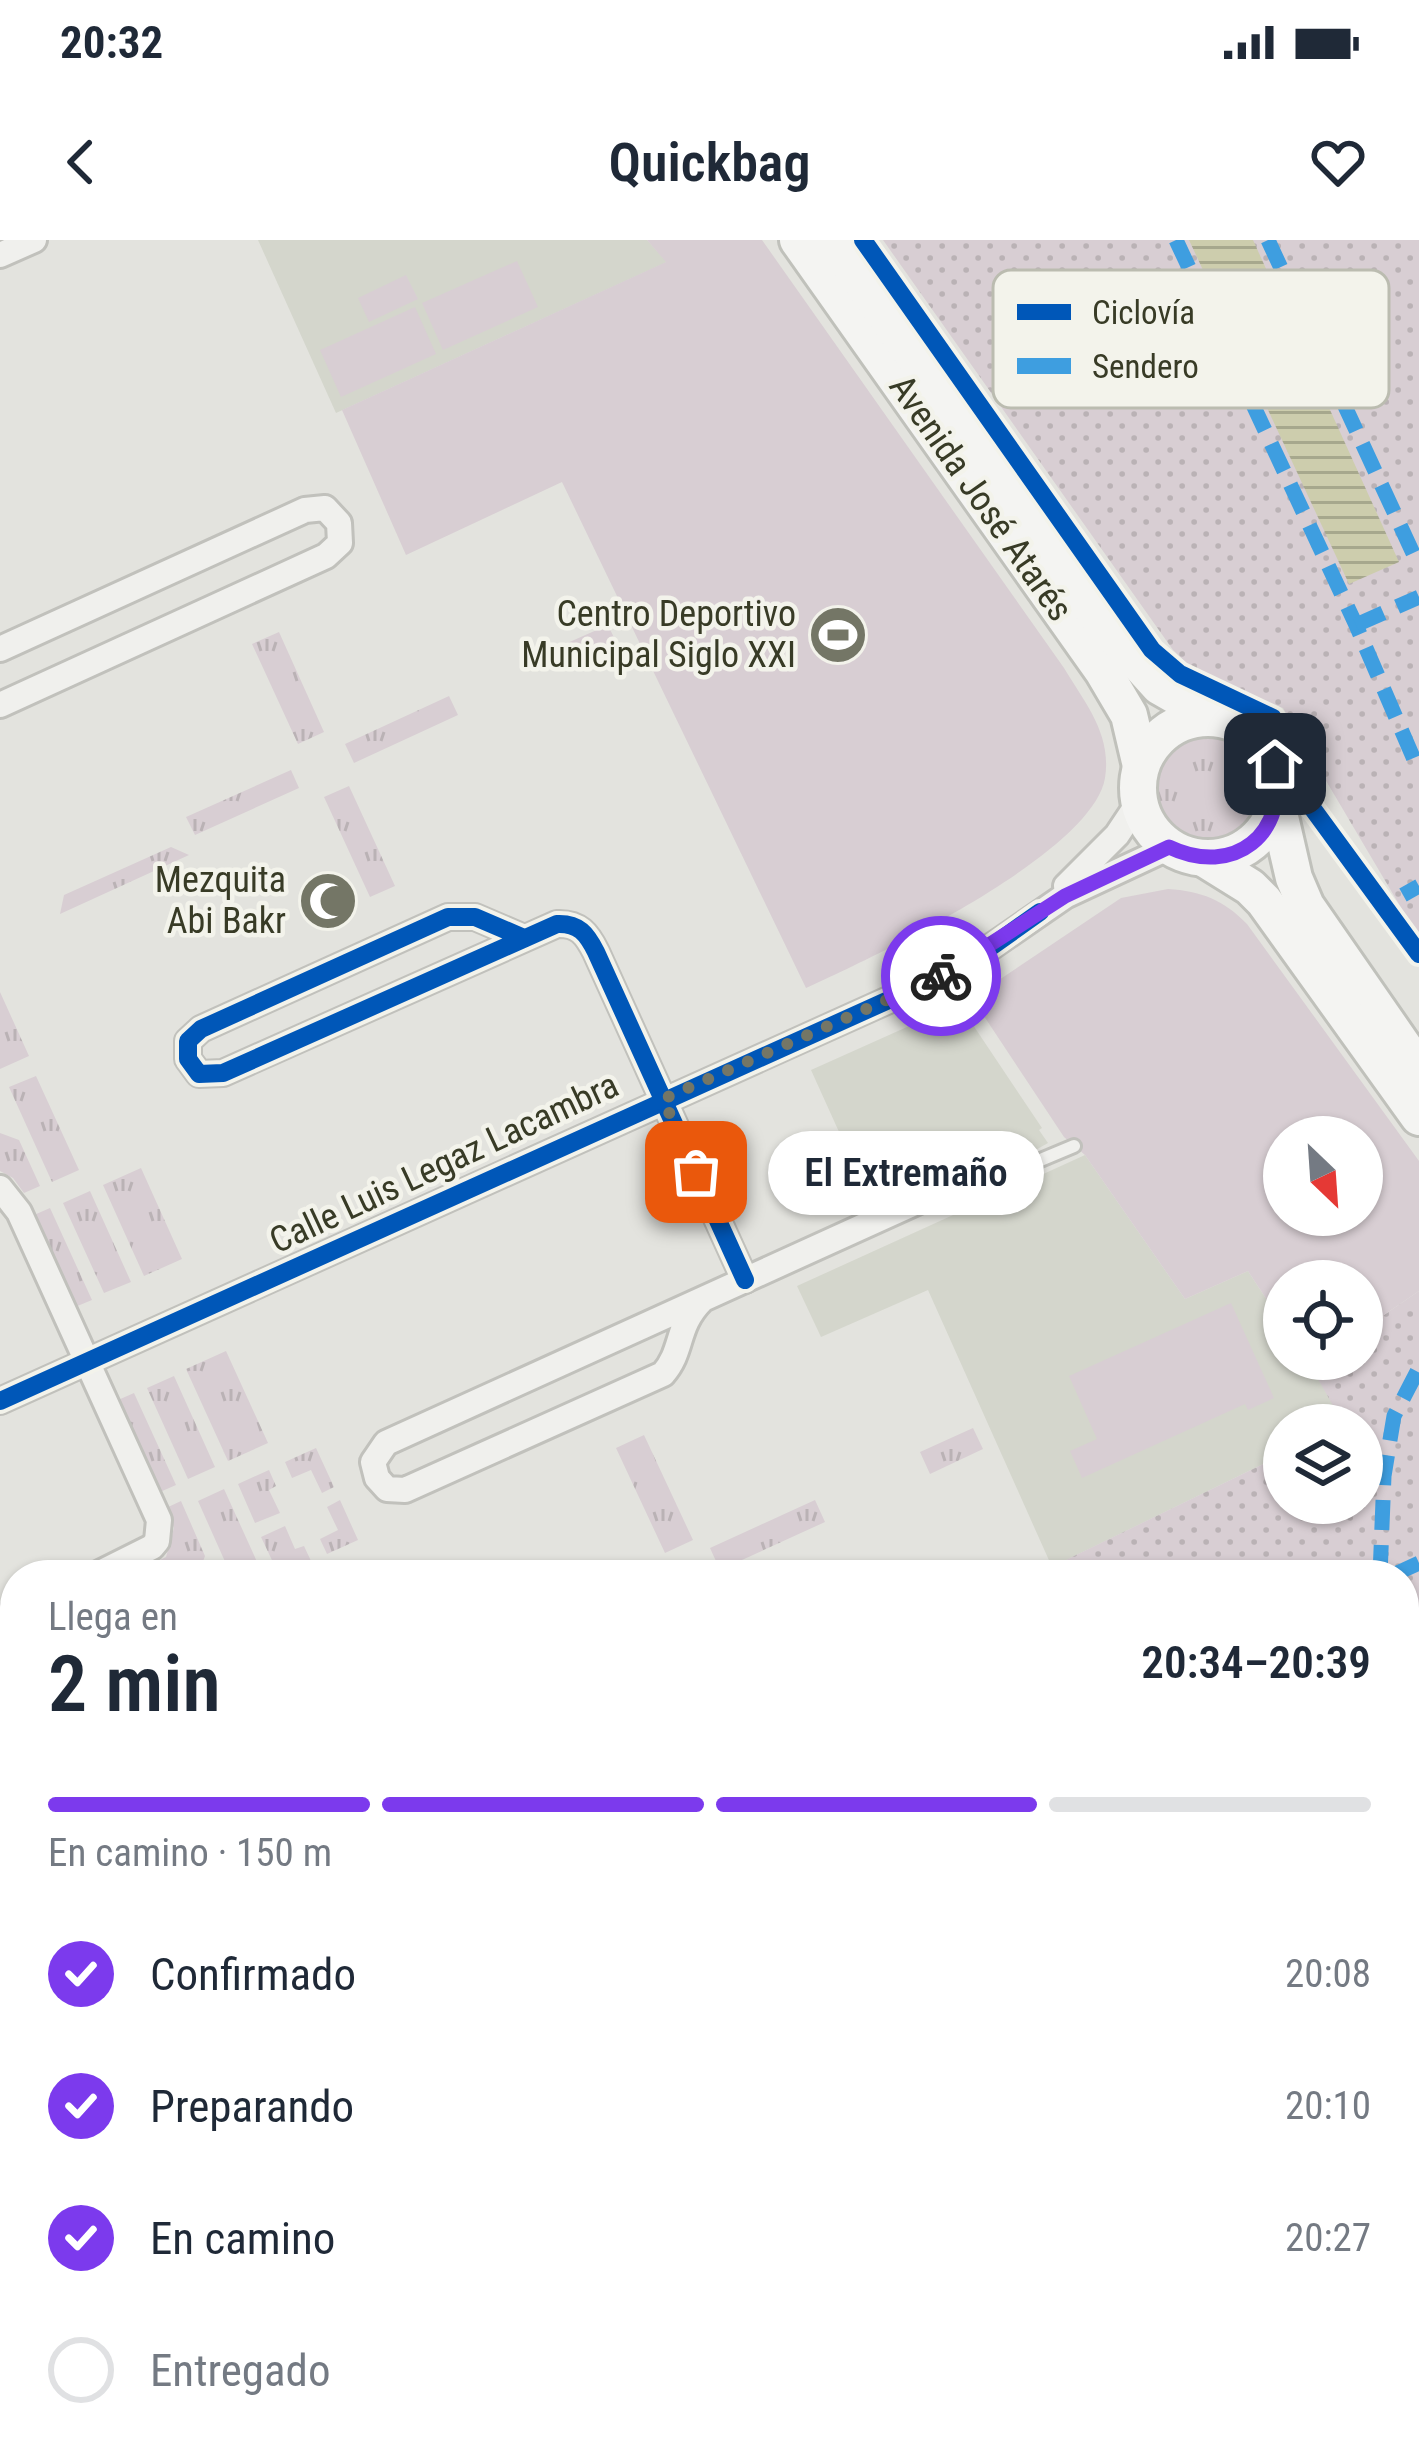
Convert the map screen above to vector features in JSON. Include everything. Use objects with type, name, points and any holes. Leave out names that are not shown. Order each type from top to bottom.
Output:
[{"type":"main road","name":"Avenida José Atarés","points":[[798,240],[1103,671],[1129,715],[1140,784]]},
{"type":"main road","name":"Avenida José Atarés","points":[[832,240],[1103,624],[1159,686],[1215,718]]},
{"type":"main road","points":[[1419,1069],[1306,906],[1294,878],[1277,804],[1275,764],[1266,747],[1234,722],[1215,718],[1196,718],[1162,735],[1140,784],[1145,820],[1169,847],[1205,859],[1264,901],[1419,1117]]},
{"type":"main road","points":[[1205,859],[1243,850],[1258,838],[1277,804]]},
{"type":"street","points":[[0,255],[34,240]]},
{"type":"street","points":[[0,649],[305,510],[325,508],[339,523],[340,543],[326,556],[0,705]]},
{"type":"street","name":"Calle Luis Legaz Lacambra","points":[[1040,912],[1117,835],[1140,784]]},
{"type":"street","name":"Calle Luis Legaz Lacambra","points":[[0,1401],[942,975],[1085,885],[1169,847]]},
{"type":"street","points":[[524,938],[466,915],[448,917],[201,1028],[188,1041],[188,1059],[199,1074],[223,1073],[524,938],[566,924],[588,937],[745,1280]]},
{"type":"street","points":[[466,915],[483,936],[482,951],[474,963]]},
{"type":"street","points":[[0,1188],[20,1212],[158,1520],[157,1541],[130,1560]]},
{"type":"street","points":[[702,1300],[683,1322],[674,1359],[663,1374],[405,1490],[397,1492],[381,1484],[373,1462],[386,1443],[921,1200]]},
{"type":"street","points":[[638,1327],[662,1331],[676,1346]]},
{"type":"lane","points":[[921,1200],[1007,1174],[1075,1146]]},
{"type":"shaded area","points":[[258,240],[647,240],[667,262],[336,413]]},
{"type":"shaded area","points":[[1189,240],[1253,240],[1267,270],[1203,270]]},
{"type":"shaded area","points":[[1267,408],[1329,408],[1399,562],[1349,584]]},
{"type":"shaded area","points":[[956,1005],[1048,1143],[1007,1166],[926,1194],[917,1173],[868,1196],[811,1070]]},
{"type":"shaded area","points":[[1085,1155],[1185,1299],[1248,1271],[1263,1294],[1263,1380],[1319,1380],[1334,1404],[1263,1404],[1263,1464],[1066,1560],[1049,1560],[928,1290],[821,1337],[797,1286]]},
{"type":"green space","name":"Centro Deportivo Municipal Siglo XXI","points":[[647,240],[762,240],[1064,668],[1095,720],[1104,747],[1105,778],[1091,808],[1062,839],[976,900],[806,988],[562,482],[406,555],[342,410],[666,262]]},
{"type":"green space","points":[[883,240],[1419,240],[1419,938],[1283,708],[1203,679],[1173,650],[1002,408],[1389,408],[1389,270],[993,270],[993,396]]},
{"type":"green space","points":[[517,261],[538,307],[443,350],[422,303]]},
{"type":"green space","points":[[406,275],[418,299],[369,322],[358,298]]},
{"type":"green space","points":[[415,307],[436,354],[341,397],[320,350]]},
{"type":"green space","points":[[608,625],[617,644],[565,668],[556,648]]},
{"type":"green space","points":[[279,632],[324,732],[298,744],[252,644]]},
{"type":"green space","points":[[449,696],[458,715],[354,763],[345,744]]},
{"type":"green space","points":[[1208,735],[1228,739],[1245,751],[1257,768],[1261,788],[1257,808],[1245,825],[1228,837],[1208,841],[1188,837],[1171,825],[1159,808],[1155,788],[1159,768],[1171,751],[1188,739]]},
{"type":"green space","points":[[291,770],[299,788],[195,835],[186,817]]},
{"type":"green space","points":[[349,786],[395,886],[370,897],[324,797]]},
{"type":"green space","points":[[171,847],[189,855],[60,914],[64,895]]},
{"type":"green space","points":[[1180,890],[1230,909],[1247,924],[1419,1161],[1419,1291],[1383,1316],[1383,1260],[1263,1260],[1263,1294],[1248,1271],[1185,1299],[1085,1155],[1064,1137],[972,998],[1121,898]]},
{"type":"green space","points":[[0,992],[29,1056],[0,1069]]},
{"type":"green space","points":[[36,1076],[79,1170],[52,1182],[9,1087]]},
{"type":"green space","points":[[0,1133],[19,1140],[40,1186],[24,1193],[13,1178],[0,1171]]},
{"type":"green space","points":[[141,1168],[182,1259],[144,1276],[103,1185]]},
{"type":"green space","points":[[90,1191],[131,1282],[104,1293],[63,1203]]},
{"type":"green space","points":[[50,1208],[92,1300],[75,1307],[34,1215]]},
{"type":"green space","points":[[1419,1291],[1419,1560],[1066,1560],[1263,1464],[1263,1524],[1383,1524],[1383,1404],[1332,1404],[1318,1380],[1383,1380],[1383,1316]]},
{"type":"green space","points":[[1231,1303],[1274,1398],[1248,1410],[1245,1404],[1082,1478],[1070,1451],[1097,1439],[1069,1376]]},
{"type":"green space","points":[[226,1351],[268,1443],[228,1461],[186,1369]]},
{"type":"green space","points":[[174,1376],[215,1467],[188,1479],[147,1388]]},
{"type":"green space","points":[[134,1393],[176,1485],[160,1492],[118,1400]]},
{"type":"green space","points":[[973,1428],[983,1449],[930,1474],[920,1452]]},
{"type":"green space","points":[[644,1435],[693,1540],[665,1553],[616,1448]]},
{"type":"green space","points":[[316,1448],[334,1487],[322,1493],[311,1470],[292,1478],[285,1462]]},
{"type":"green space","points":[[269,1470],[276,1486],[269,1490],[280,1513],[255,1523],[238,1484]]},
{"type":"green space","points":[[224,1489],[256,1560],[224,1560],[198,1501]]},
{"type":"green space","points":[[340,1500],[358,1540],[327,1554],[320,1539],[338,1530],[327,1507]]},
{"type":"green space","points":[[815,1500],[825,1522],[742,1560],[715,1560],[710,1548]]},
{"type":"green space","points":[[181,1501],[204,1560],[160,1560],[166,1557],[174,1528],[166,1508]]},
{"type":"green space","points":[[285,1526],[295,1549],[304,1546],[311,1560],[272,1560],[261,1537]]},
{"type":"marked path","points":[[1176,240],[1190,270]]},
{"type":"marked path","points":[[1268,240],[1282,270]]},
{"type":"marked path","points":[[1255,408],[1419,771]]},
{"type":"marked path","points":[[1346,408],[1419,566]]},
{"type":"marked path","points":[[1356,625],[1419,597]]},
{"type":"marked path","points":[[1403,895],[1419,886]]},
{"type":"marked path","points":[[1381,1560],[1384,1476],[1394,1416],[1419,1368]]},
{"type":"cycle path","points":[[863,240],[1152,650],[1180,674],[1273,718],[1293,747],[1310,805],[1419,954]]},
{"type":"cycle path","points":[[0,1401],[913,989],[988,949],[1040,912]]},
{"type":"cycle path","points":[[524,938],[475,917],[448,917],[201,1029],[188,1041],[188,1059],[199,1074],[223,1073],[557,924],[571,925],[586,935],[596,952],[745,1280]]},
{"type":"way so far","points":[[696,1172],[663,1099],[941,976]]},
{"type":"place","name":"Centro Deportivo Municipal Siglo XXI","points":[[838,635]]},
{"type":"place","name":"Mezquita Abi Bakr","points":[[328,901]]},
{"type":"place","name":"El Extremaño","points":[[696,1172]]},
{"type":"route","points":[[941,976],[1065,896],[1169,847],[1205,859],[1243,850],[1270,823],[1279,784],[1275,764]]}]
